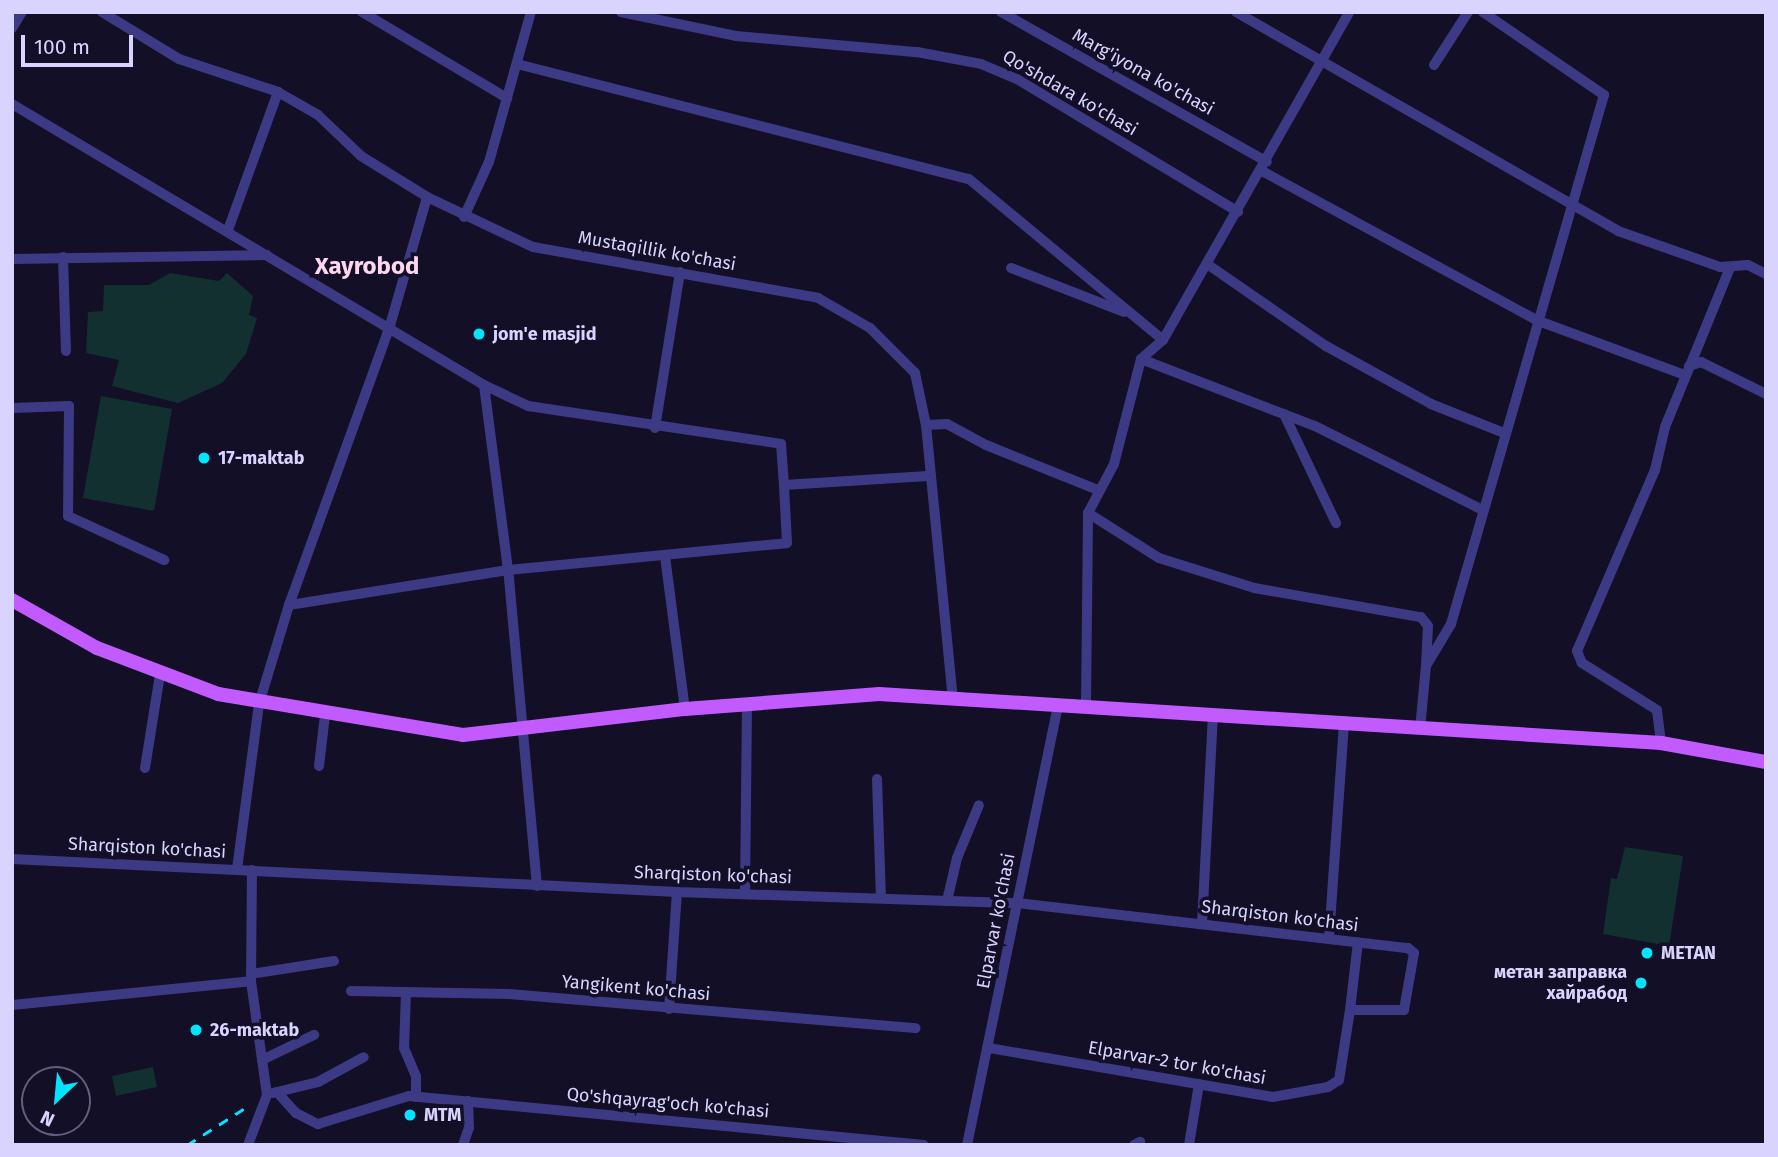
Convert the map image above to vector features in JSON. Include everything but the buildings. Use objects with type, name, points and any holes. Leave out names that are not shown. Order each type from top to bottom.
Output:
[{"type":"main road","points":[[12,600],[97,648],[160,674],[259,704],[463,735],[526,730],[685,709],[879,694],[1661,743],[1766,762]]},
{"type":"street","points":[[12,28],[22,12]]},
{"type":"street","name":"Mustaqillik ko'chasi","points":[[102,12],[179,59],[278,92],[318,116],[361,156],[428,197],[464,217],[533,247],[818,298],[870,328],[915,373],[926,425],[928,476],[953,698]]},
{"type":"street","points":[[362,12],[507,98]]},
{"type":"street","points":[[464,217],[489,162],[531,12]]},
{"type":"street","name":"Qo'shdara ko'chasi","points":[[621,12],[663,18],[736,36],[917,52],[981,64],[1017,79],[1238,212]]},
{"type":"street","name":"Marg'iyona ko'chasi","points":[[1001,12],[1536,320],[1687,371],[1701,362],[1766,394]]},
{"type":"street","points":[[1236,12],[1569,205],[1618,230],[1730,268],[1748,265],[1766,274]]},
{"type":"street","points":[[1086,706],[1088,513],[1114,464],[1141,359],[1163,340],[1265,166],[1349,12]]},
{"type":"street","points":[[1434,65],[1468,12]]},
{"type":"street","points":[[1426,666],[1451,624],[1569,205],[1604,95],[1482,12]]},
{"type":"street","points":[[517,64],[969,179],[1163,340]]},
{"type":"street","points":[[228,230],[278,92]]},
{"type":"street","points":[[12,104],[228,230],[484,385],[528,407],[655,428],[781,444],[787,543],[508,570],[289,605]]},
{"type":"street","points":[[237,869],[259,704],[289,605],[389,329],[428,197]]},
{"type":"street","points":[[12,258],[267,255]]},
{"type":"street","points":[[64,257],[66,351]]},
{"type":"street","points":[[1207,264],[1326,346],[1431,404],[1504,433]]},
{"type":"street","points":[[1011,268],[1133,315]]},
{"type":"street","points":[[1661,743],[1657,710],[1582,663],[1577,651],[1655,470],[1665,427],[1730,268]]},
{"type":"street","points":[[655,428],[680,272]]},
{"type":"street","points":[[1141,359],[1284,414],[1483,509]]},
{"type":"street","points":[[484,385],[526,730],[537,886]]},
{"type":"street","points":[[12,408],[69,406],[68,516],[164,560]]},
{"type":"street","points":[[1284,414],[1336,523]]},
{"type":"street","points":[[926,425],[947,424],[986,445],[1098,491]]},
{"type":"street","points":[[785,485],[928,476]]},
{"type":"street","points":[[1088,513],[1159,558],[1254,589],[1421,617],[1428,626],[1420,729]]},
{"type":"street","points":[[665,556],[685,709]]},
{"type":"street","points":[[145,768],[160,674]]},
{"type":"street","points":[[745,894],[747,704]]},
{"type":"street","name":"Elparvar ko'chasi","points":[[967,1145],[1058,704]]},
{"type":"street","points":[[319,766],[325,715]]},
{"type":"street","points":[[1202,924],[1213,715]]},
{"type":"street","points":[[1329,938],[1344,724]]},
{"type":"street","points":[[877,779],[881,898]]},
{"type":"street","points":[[947,901],[957,858],[979,805]]},
{"type":"street","name":"Sharqiston ko'chasi","points":[[12,859],[537,886],[1017,903],[1411,949],[1415,956],[1404,1010],[1350,1010]]},
{"type":"street","points":[[252,870],[251,977],[262,1060],[272,1093],[296,1113],[318,1124],[412,1097],[416,1076],[404,1048],[407,992]]},
{"type":"street","points":[[669,1009],[677,892]]},
{"type":"street","points":[[1350,1010],[1358,942]]},
{"type":"street","points":[[12,1005],[251,977],[334,961]]},
{"type":"street","name":"Yangikent ko'chasi","points":[[351,991],[509,994],[916,1028]]},
{"type":"street","name":"Elparvar-2 tor ko'chasi","points":[[988,1048],[1273,1097],[1334,1085],[1339,1077],[1350,1010]]},
{"type":"street","points":[[262,1060],[314,1035]]},
{"type":"street","points":[[272,1093],[318,1082],[363,1057]]},
{"type":"street","points":[[1189,1145],[1199,1084]]},
{"type":"street","points":[[247,1145],[272,1093]]},
{"type":"street","name":"Qo'shqayrag'och ko'chasi","points":[[412,1097],[925,1145]]},
{"type":"street","points":[[463,1145],[469,1128],[468,1101]]},
{"type":"green space","points":[[170,273],[219,281],[227,273],[253,296],[249,315],[257,318],[246,354],[222,383],[178,403],[112,386],[119,360],[86,353],[88,312],[103,311],[104,285],[149,285]]},
{"type":"green space","points":[[101,396],[172,409],[154,511],[83,498]]},
{"type":"green space","points":[[1625,847],[1683,856],[1669,946],[1603,934],[1611,878],[1617,879]]},
{"type":"green space","points":[[153,1067],[157,1087],[116,1096],[112,1076]]},
{"type":"railway","points":[[187,1145],[248,1106]]},
{"type":"place","name":"jom'e masjid","points":[[479,334]]},
{"type":"place","name":"17-maktab","points":[[204,458]]},
{"type":"place","name":"METAN","points":[[1647,953]]},
{"type":"place","name":"метан заправка хайрабод","points":[[1641,983]]},
{"type":"place","name":"26-maktab","points":[[196,1030]]},
{"type":"place","name":"MTM","points":[[410,1115]]},
{"type":"district","name":"Xayrobod","points":[[367,267]]}]
